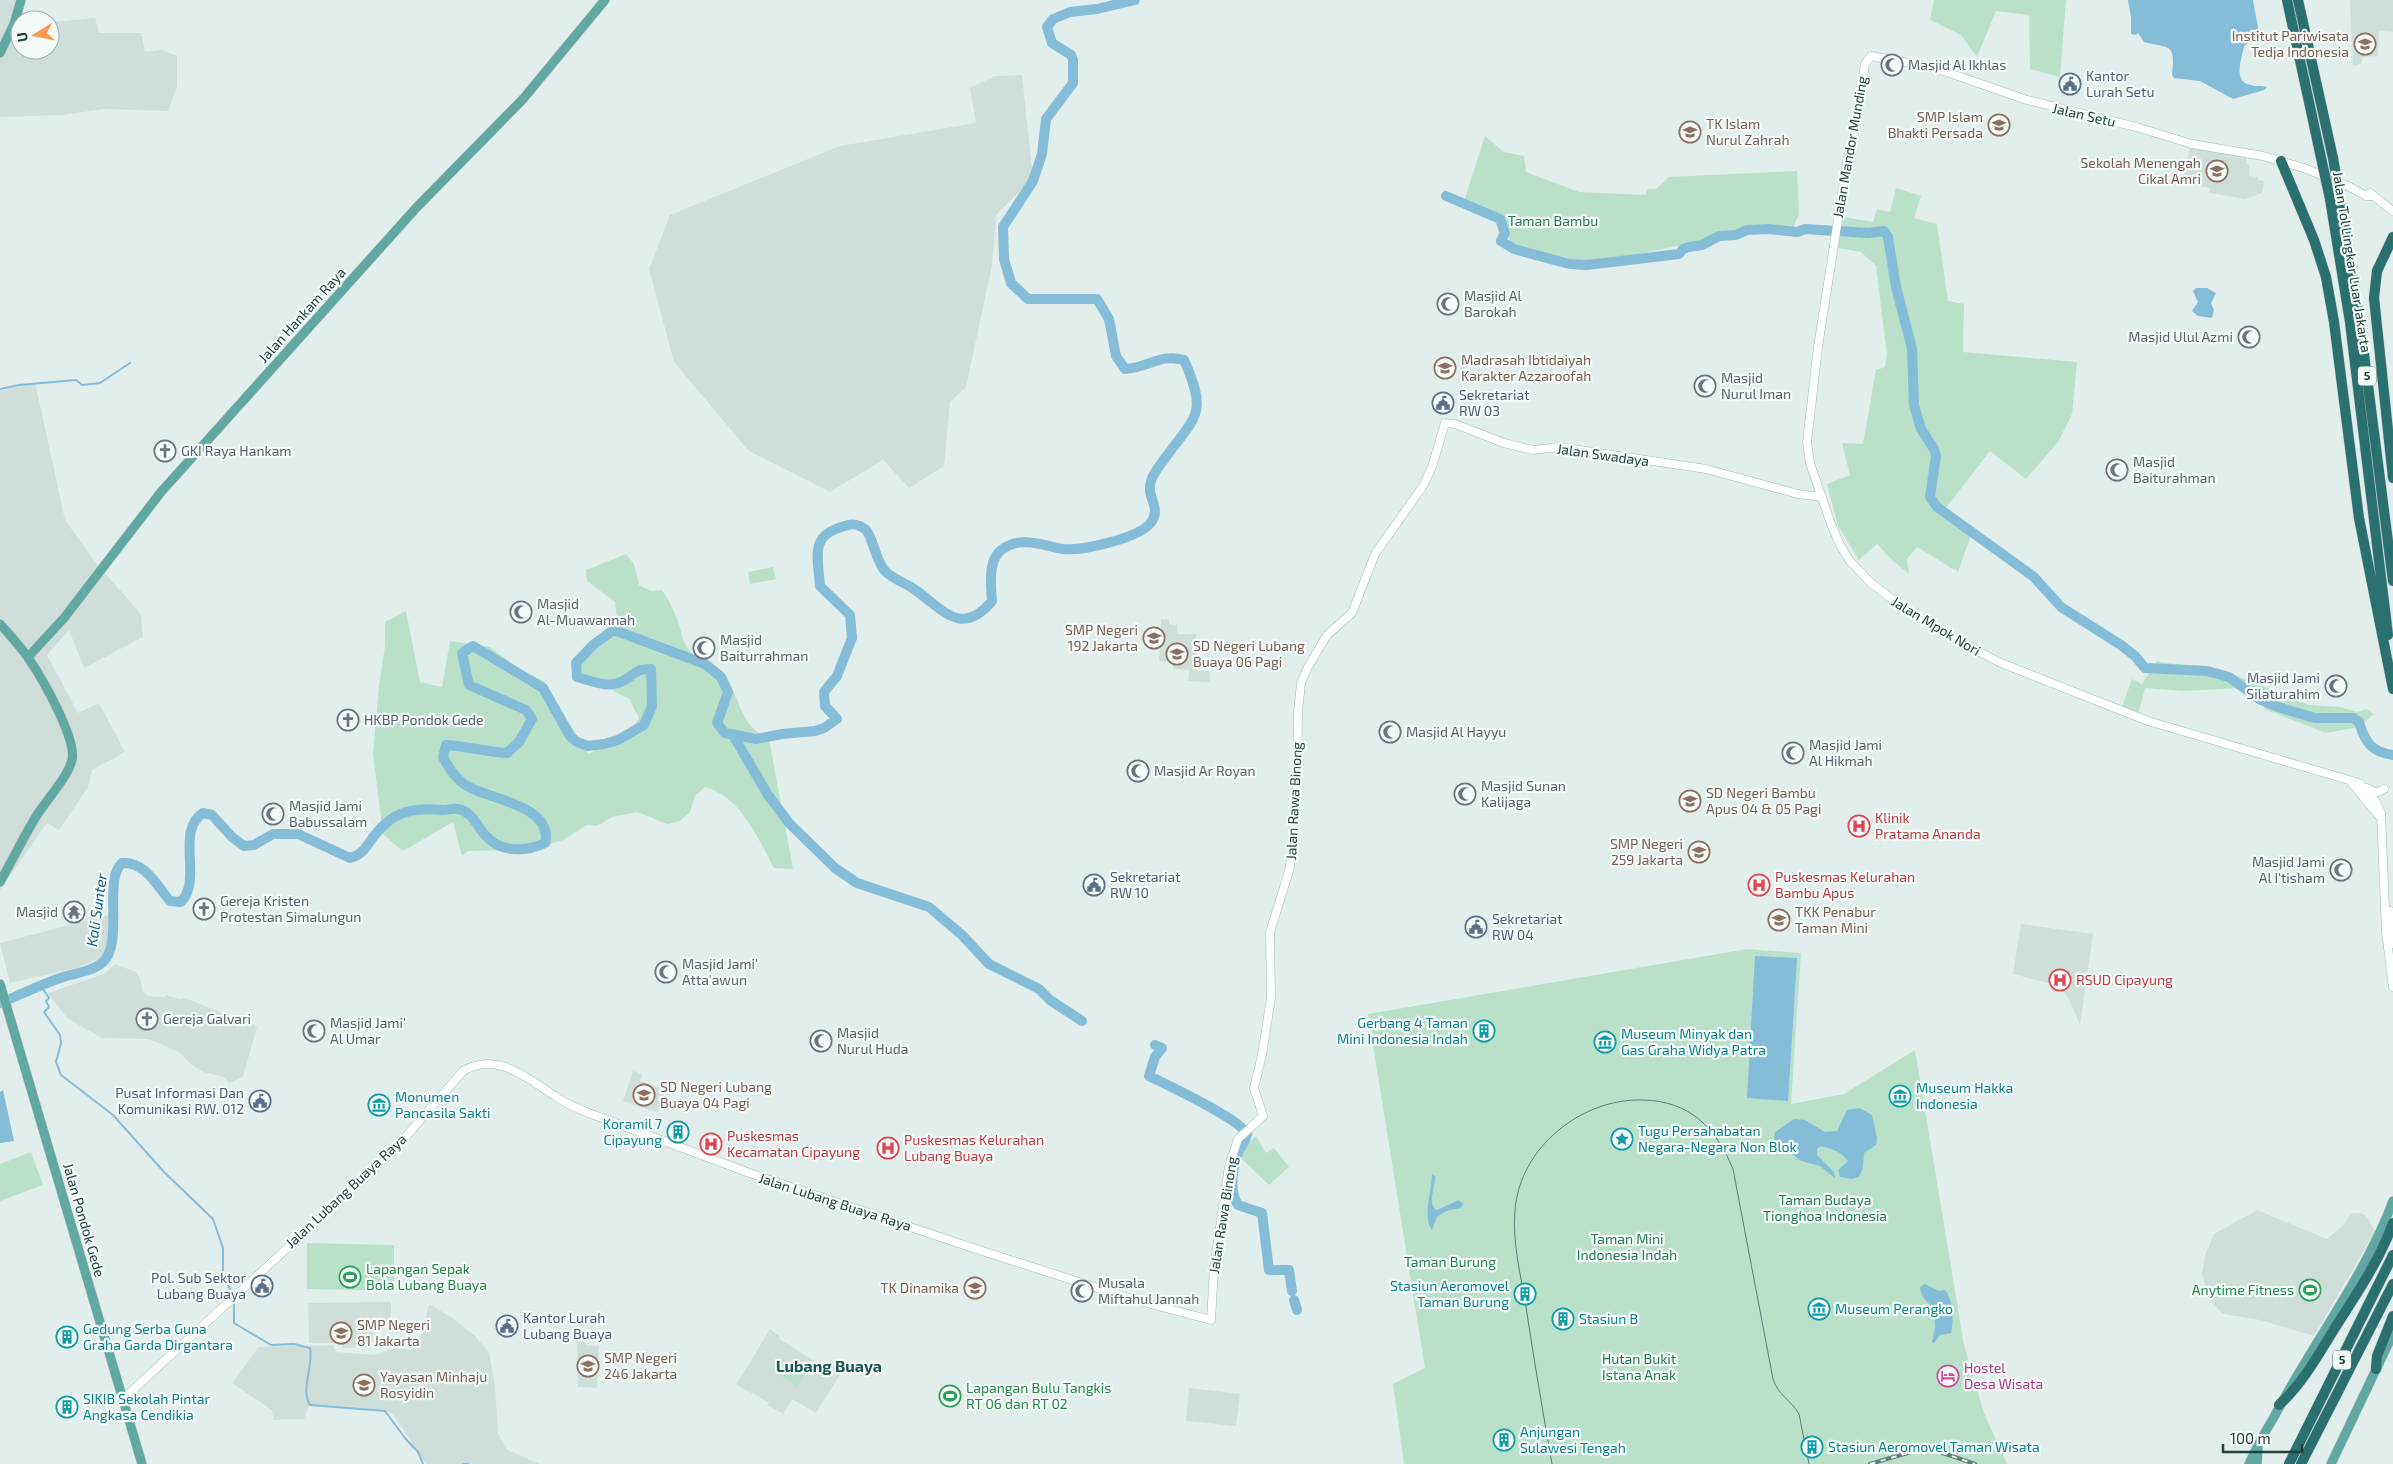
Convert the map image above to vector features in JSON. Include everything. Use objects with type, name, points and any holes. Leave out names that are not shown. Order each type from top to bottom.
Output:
[{"type":"highway","name":"Jalan Tol Lingkar Luar Jakarta","points":[[2287,0],[2320,153],[2335,199],[2360,323],[2393,581]]},
{"type":"highway","name":"Jalan Tol Lingkar Luar Jakarta","points":[[2298,0],[2333,158],[2335,199],[2393,681]]},
{"type":"highway","points":[[2281,161],[2314,240],[2326,277],[2334,322],[2359,518],[2393,690]]},
{"type":"highway","points":[[2288,176],[2288,171],[2293,165]]},
{"type":"highway","points":[[2393,236],[2377,271],[2374,298],[2393,478]]},
{"type":"highway","points":[[2279,1406],[2300,1383],[2360,1289],[2386,1242],[2393,1223]]},
{"type":"highway","name":"5","points":[[2290,1464],[2393,1255]]},
{"type":"highway","name":"5","points":[[2301,1464],[2393,1284]]},
{"type":"highway","points":[[2376,1369],[2377,1356],[2393,1316]]},
{"type":"main road","points":[[0,53],[14,24],[21,0]]},
{"type":"main road","name":"Jalan Hankam Raya","points":[[28,657],[64,618],[160,492],[417,207],[523,99],[605,0]]},
{"type":"main road","name":"Jalan Setu","points":[[1868,58],[1879,56],[1914,62],[2035,103],[2136,127],[2192,144],[2251,153],[2314,169],[2348,180],[2369,191],[2372,196],[2393,211]]},
{"type":"main road","name":"Jalan Mandor Munding","points":[[1836,237],[1847,162],[1858,119],[1865,64],[1868,58]]},
{"type":"main road","name":"Jalan Mpok Nori","points":[[1836,237],[1817,356],[1807,442],[1810,464],[1840,545],[1864,577],[1902,607],[1964,644],[2054,686],[2148,721],[2359,784],[2376,802],[2384,824],[2384,882],[2393,987]]},
{"type":"main road","name":"Jalan Swadaya","points":[[1446,422],[1504,443],[1533,450],[1564,448],[1706,469],[1798,494],[1822,497]]},
{"type":"main road","name":"Jalan Rawa Binong","points":[[1211,1320],[1214,1268],[1228,1169],[1237,1142],[1263,1116],[1254,1088],[1262,1055],[1271,998],[1270,932],[1289,871],[1293,847],[1298,782],[1298,712],[1301,683],[1327,634],[1347,619],[1355,608],[1375,554],[1423,486],[1432,467],[1446,422]]},
{"type":"main road","points":[[0,624],[28,657],[61,715],[70,742],[72,758],[68,768],[37,815],[0,882]]},
{"type":"main road","points":[[0,631],[43,685]]},
{"type":"main road","points":[[2350,781],[2374,808],[2384,824]]},
{"type":"main road","points":[[2359,784],[2376,793],[2384,789]]},
{"type":"main road","name":"Jalan Mpok Nori","points":[[2388,925],[2393,944]]},
{"type":"main road","name":"Jalan Mpok Nori","points":[[2391,962],[2393,949]]},
{"type":"main road","name":"Jalan Pondok Gede","points":[[0,984],[124,1395],[142,1464]]},
{"type":"main road","name":"Jalan Lubang Buaya Raya","points":[[124,1395],[394,1150],[463,1071],[471,1066],[496,1064],[520,1073],[561,1100],[586,1112],[755,1175],[1080,1283],[1211,1320]]},
{"type":"main road","points":[[2249,1464],[2279,1406],[2374,1242],[2393,1200]]},
{"type":"main road","points":[[2331,1464],[2393,1334]]},
{"type":"main road","points":[[2258,1464],[2259,1444]]},
{"type":"shaded area","points":[[0,0],[23,0],[19,10],[10,10],[10,60],[60,60],[60,21],[95,18],[99,33],[141,33],[145,52],[162,50],[177,56],[177,87],[168,111],[104,109],[63,115],[0,117]]},
{"type":"shaded area","name":"Institut Pariwisata Tedja Indonesia","points":[[2350,0],[2393,0],[2393,32],[2379,31],[2378,56],[2363,57],[2361,64],[2353,66]]},
{"type":"shaded area","points":[[1022,75],[1033,178],[996,215],[992,265],[966,387],[950,402],[944,466],[909,488],[883,460],[830,492],[749,451],[674,362],[649,269],[670,215],[840,146],[976,123],[970,88],[995,76]]},
{"type":"shaded area","name":"Sekolah Menengah Cikal Amri","points":[[2190,146],[2246,157],[2246,164],[2250,165],[2249,176],[2258,177],[2258,180],[2264,181],[2262,193],[2245,199],[2209,193],[2210,188],[2183,183]]},
{"type":"shaded area","points":[[35,382],[65,520],[96,563],[141,614],[143,637],[84,668],[69,630],[47,655],[78,713],[99,703],[125,752],[92,770],[88,787],[59,830],[47,823],[0,890],[0,391]]},
{"type":"shaded area","name":"SD Negeri Lubang Buaya 06 Pagi","points":[[1161,619],[1169,620],[1169,624],[1177,625],[1177,634],[1196,634],[1197,671],[1210,671],[1210,682],[1188,681],[1189,670],[1173,669],[1173,662],[1159,661]]},
{"type":"shaded area","points":[[112,914],[107,945],[102,957],[76,968],[10,983],[0,943]]},
{"type":"shaded area","name":"RSUD Cipayung","points":[[2021,924],[2093,934],[2080,1025],[2068,997],[2056,985],[2013,974]]},
{"type":"shaded area","points":[[115,964],[136,972],[141,981],[142,991],[148,996],[165,997],[166,995],[180,999],[185,998],[257,1027],[243,1077],[229,1083],[224,1077],[204,1072],[193,1066],[179,1052],[149,1039],[102,1038],[67,1018],[48,993],[104,974]]},
{"type":"shaded area","name":"SD Negeri Lubang Buaya 04 Pagi","points":[[633,1071],[642,1074],[640,1081],[665,1090],[657,1112],[623,1101]]},
{"type":"shaded area","points":[[2257,1210],[2327,1239],[2345,1224],[2350,1214],[2355,1213],[2361,1213],[2367,1217],[2375,1231],[2314,1336],[2260,1320],[2223,1314],[2210,1300],[2202,1274],[2205,1255],[2214,1234]]},
{"type":"shaded area","name":"SMP Negeri 81 Jakarta","points":[[391,1302],[391,1324],[375,1324],[371,1349],[356,1346],[355,1348],[342,1348],[342,1343],[309,1343],[308,1303]]},
{"type":"shaded area","name":"Yayasan Minhaju Rosyidin","points":[[429,1304],[454,1319],[475,1336],[489,1353],[495,1386],[498,1433],[506,1449],[540,1464],[426,1464],[393,1414],[387,1411],[309,1406],[304,1419],[273,1420],[272,1410],[232,1383],[259,1347],[333,1345],[336,1352],[375,1355],[395,1348],[411,1350],[422,1334]]},
{"type":"shaded area","points":[[770,1329],[780,1337],[779,1339],[826,1368],[831,1361],[844,1368],[816,1413],[792,1399],[783,1414],[768,1405],[769,1402],[736,1385]]},
{"type":"shaded area","name":"SMP Negeri 246 Jakarta","points":[[577,1341],[585,1342],[586,1345],[599,1346],[597,1388],[578,1387]]},
{"type":"shaded area","points":[[1189,1388],[1240,1394],[1236,1426],[1186,1421]]},
{"type":"green space","points":[[1934,0],[2066,0],[2060,77],[2030,69],[2029,15],[1996,11],[1977,57],[1961,35],[1930,20]]},
{"type":"green space","name":"Taman Bambu","points":[[1485,136],[1504,152],[1524,156],[1526,172],[1579,192],[1646,195],[1647,189],[1656,189],[1669,177],[1797,171],[1799,214],[1793,228],[1773,226],[1624,257],[1562,264],[1511,246],[1506,221],[1463,204]]},
{"type":"green space","points":[[1896,188],[1921,196],[1914,218],[1937,224],[1948,301],[1964,304],[1963,352],[2077,362],[2072,414],[2058,442],[2026,479],[1990,451],[1945,509],[1972,532],[1958,572],[1917,547],[1907,559],[1909,574],[1877,544],[1859,560],[1838,526],[1827,484],[1850,475],[1842,443],[1863,444],[1876,370],[1885,367],[1887,355],[1876,266],[1861,252],[1838,248],[1844,217],[1873,222],[1877,209],[1890,212]]},
{"type":"green space","points":[[626,554],[634,564],[639,585],[651,591],[662,590],[675,613],[683,640],[690,652],[721,670],[731,685],[746,719],[759,733],[769,739],[793,869],[774,868],[747,820],[738,809],[728,799],[705,787],[695,796],[690,812],[680,821],[667,824],[637,812],[612,817],[597,826],[587,825],[563,840],[531,850],[468,851],[462,856],[453,822],[403,851],[383,834],[373,754],[379,686],[385,646],[385,622],[406,611],[420,682],[442,687],[450,641],[490,647],[522,671],[544,681],[588,754],[630,733],[639,718],[629,699],[575,671],[600,634],[617,618],[615,602],[587,581],[586,570]]},
{"type":"green space","points":[[773,567],[776,579],[750,584],[748,572]]},
{"type":"green space","points":[[2157,661],[2217,668],[2309,705],[2340,707],[2357,712],[2366,709],[2374,714],[2359,727],[2326,733],[2264,709],[2263,702],[2238,688],[2183,691],[2145,688],[2138,714],[2122,707],[2132,679],[2142,684]]},
{"type":"green space","name":"Taman Mini Indonesia Indah","points":[[1747,949],[1801,953],[1791,1104],[1844,1094],[1915,1050],[1964,1345],[1984,1413],[2007,1464],[1404,1464],[1393,1384],[1425,1368],[1368,1014]]},
{"type":"green space","points":[[1256,1136],[1266,1153],[1274,1148],[1289,1167],[1269,1185],[1240,1157],[1244,1148]]},
{"type":"green space","points":[[31,1152],[43,1185],[0,1201],[0,1164]]},
{"type":"green space","name":"Lapangan Sepak Bola Lubang Buaya","points":[[307,1243],[394,1245],[394,1291],[307,1289]]},
{"type":"green space","points":[[781,1359],[805,1374],[797,1386],[773,1371]]},
{"type":"water","points":[[2128,0],[2253,0],[2260,39],[2251,41],[2244,46],[2240,63],[2240,75],[2245,83],[2253,86],[2267,87],[2264,90],[2233,99],[2200,81],[2174,78],[2172,75],[2173,57],[2170,49],[2144,42],[2138,33],[2136,35],[2131,34]]},
{"type":"water","points":[[2196,288],[2207,288],[2216,293],[2211,303],[2214,310],[2212,318],[2198,316],[2192,311],[2198,302],[2193,291]]},
{"type":"water","points":[[1755,956],[1797,958],[1788,1101],[1747,1098]]},
{"type":"water","points":[[3,1090],[14,1141],[0,1143],[0,1092]]},
{"type":"water","points":[[1859,1108],[1872,1115],[1877,1138],[1876,1145],[1864,1153],[1863,1168],[1859,1177],[1852,1179],[1840,1177],[1838,1170],[1848,1161],[1840,1153],[1821,1146],[1817,1149],[1817,1155],[1834,1172],[1835,1178],[1820,1166],[1801,1161],[1774,1140],[1775,1132],[1794,1119],[1805,1120],[1825,1132],[1837,1131],[1847,1110]]},
{"type":"water","points":[[1432,1174],[1435,1176],[1435,1180],[1432,1204],[1437,1210],[1459,1200],[1463,1204],[1461,1208],[1446,1211],[1437,1217],[1432,1230],[1429,1225],[1428,1211]]},
{"type":"water","points":[[1925,1284],[1939,1291],[1945,1290],[1950,1299],[1953,1317],[1951,1333],[1940,1335],[1934,1343],[1932,1342],[1935,1328],[1934,1308],[1923,1297],[1920,1287]]},
{"type":"waterway","name":"Kali Sunter","points":[[0,1003],[65,976],[94,968],[103,962],[109,953],[112,941],[114,883],[117,871],[122,863],[130,863],[144,870],[170,901],[181,902],[187,893],[190,881],[191,831],[195,821],[203,813],[212,815],[232,837],[244,846],[254,845],[273,834],[298,834],[350,858],[361,852],[381,828],[396,816],[404,812],[422,809],[456,809],[463,811],[471,816],[491,841],[506,848],[530,848],[545,843],[545,831],[540,821],[531,813],[519,806],[466,785],[454,775],[443,757],[446,745],[507,753],[519,742],[532,719],[526,710],[469,685],[462,653],[473,646],[543,688],[570,736],[577,742],[588,746],[618,740],[644,725],[652,706],[651,669],[638,671],[623,681],[612,684],[600,684],[577,677],[576,663],[594,644],[614,630],[705,664],[721,677],[728,692],[717,723],[725,733],[756,739],[815,731],[824,728],[837,719],[825,706],[824,692],[837,676],[852,638],[850,615],[820,586],[818,548],[826,535],[834,530],[851,525],[858,525],[866,530],[871,538],[879,561],[888,574],[914,589],[943,611],[961,619],[971,618],[981,612],[992,601],[992,565],[999,552],[1011,544],[1026,542],[1063,549],[1084,548],[1124,538],[1146,527],[1152,521],[1155,512],[1150,492],[1150,484],[1153,477],[1195,415],[1197,405],[1196,393],[1184,360],[1168,358],[1125,369],[1116,356],[1109,319],[1097,299],[1028,299],[1011,283],[1004,259],[1003,227],[1033,181],[1042,154],[1046,119],[1073,83],[1073,60],[1071,55],[1052,43],[1047,27],[1053,19],[1070,12],[1097,9],[1135,0]]},
{"type":"waterway","points":[[1446,196],[1500,219],[1505,233],[1501,241],[1514,249],[1569,264],[1587,265],[1679,254],[1683,249],[1702,245],[1719,236],[1736,235],[1747,230],[1769,229],[1797,232],[1805,229],[1868,233],[1884,231],[1888,237],[1896,287],[1912,349],[1914,405],[1921,429],[1934,449],[1936,456],[1930,497],[1937,507],[2034,577],[2061,607],[2121,645],[2135,656],[2145,668],[2207,671],[2229,677],[2259,699],[2281,708],[2315,718],[2353,718],[2359,722],[2364,735],[2374,749],[2393,755]]},
{"type":"waterway","points":[[0,389],[19,385],[76,380],[82,385],[100,383],[130,363]]},
{"type":"waterway","points":[[733,735],[768,795],[789,823],[835,868],[857,883],[929,907],[962,935],[989,964],[1039,989],[1050,1000],[1082,1021]]},
{"type":"waterway","points":[[41,986],[49,998],[46,1001],[49,1007],[44,1012],[60,1035],[61,1043],[56,1062],[61,1075],[113,1115],[164,1172],[213,1219],[223,1248],[223,1275],[233,1295]]},
{"type":"waterway","points":[[1155,1045],[1162,1048],[1155,1057],[1149,1076],[1218,1111],[1242,1128],[1247,1134],[1237,1155],[1234,1170],[1232,1185],[1235,1199],[1238,1205],[1262,1213],[1269,1270],[1289,1270],[1292,1291]]},
{"type":"waterway","points":[[234,1300],[234,1323],[271,1345],[294,1344],[310,1348],[311,1355],[306,1392],[310,1405],[385,1411],[418,1452],[423,1464]]},
{"type":"waterway","points":[[1294,1300],[1297,1310]]},
{"type":"waterway","points":[[463,1464],[468,1464]]},
{"type":"tram line","points":[[1552,1464],[1516,1247],[1514,1222],[1519,1187],[1529,1166],[1542,1147],[1558,1131],[1577,1117],[1598,1107],[1620,1102],[1643,1100],[1674,1105],[1688,1111],[1709,1129],[1726,1154],[1733,1169],[1773,1379],[1775,1385],[1799,1414],[1809,1464]]},
{"type":"railway","points":[[1931,1449],[1975,1464]]},
{"type":"railway","points":[[1870,1464],[1911,1452]]},
{"type":"place","name":"Institut Pariwisata Tedja Indonesia","points":[[2365,44]]},
{"type":"place","name":"Masjid Al Ikhlas","points":[[1892,65]]},
{"type":"place","name":"Kantor Lurah Setu","points":[[2070,84]]},
{"type":"place","name":"SMP Islam Bhakti Persada","points":[[1999,125]]},
{"type":"place","name":"TK Islam Nurul Zahrah","points":[[1690,132]]},
{"type":"place","name":"Sekolah Menengah Cikal Amri","points":[[2217,171]]},
{"type":"place","name":"Masjid Al Barokah","points":[[1448,304]]},
{"type":"place","name":"Masjid Ulul Azmi","points":[[2249,337]]},
{"type":"place","name":"Madrasah Ibtidaiyah Karakter Azzaroofah","points":[[1445,368]]},
{"type":"place","name":"Masjid Nurul Iman","points":[[1705,386]]},
{"type":"place","name":"Sekretariat RW 03","points":[[1443,403]]},
{"type":"place","name":"GKI Raya Hankam","points":[[165,451]]},
{"type":"place","name":"Masjid Baiturahman","points":[[2117,470]]},
{"type":"place","name":"Masjid Al-Muawannah","points":[[521,612]]},
{"type":"place","name":"SMP Negeri 192 Jakarta","points":[[1154,638]]},
{"type":"place","name":"Masjid Baiturrahman","points":[[704,648]]},
{"type":"place","name":"SD Negeri Lubang Buaya 06 Pagi","points":[[1177,654]]},
{"type":"place","name":"Masjid Jami Silaturahim","points":[[2336,686]]},
{"type":"place","name":"HKBP Pondok Gede","points":[[348,720]]},
{"type":"place","name":"Masjid Al Hayyu","points":[[1390,732]]},
{"type":"place","name":"Masjid Jami Al Hikmah","points":[[1793,753]]},
{"type":"place","name":"Masjid Ar Royan","points":[[1138,771]]},
{"type":"place","name":"Masjid Sunan Kalijaga","points":[[1465,794]]},
{"type":"place","name":"SD Negeri Bambu Apus 04 & 05 Pagi","points":[[1690,801]]},
{"type":"place","name":"Masjid Jami Babussalam","points":[[273,814]]},
{"type":"place","name":"Klinik Pratama Ananda","points":[[1859,826]]},
{"type":"place","name":"SMP Negeri 259 Jakarta","points":[[1699,852]]},
{"type":"place","name":"Masjid Jami Al I'tisham","points":[[2341,870]]},
{"type":"place","name":"Sekretariat RW 10","points":[[1094,885]]},
{"type":"place","name":"Puskesmas Kelurahan Bambu Apus","points":[[1759,885]]},
{"type":"place","name":"Gereja Kristen Protestan Simalungun","points":[[204,909]]},
{"type":"place","name":"Masjid","points":[[74,912]]},
{"type":"place","name":"TKK Penabur Taman Mini","points":[[1779,920]]},
{"type":"place","name":"Sekretariat RW 04","points":[[1476,927]]},
{"type":"place","name":"Masjid Jami' Atta'awun","points":[[666,972]]},
{"type":"place","name":"RSUD Cipayung","points":[[2060,980]]},
{"type":"place","name":"Gereja Galvari","points":[[147,1019]]},
{"type":"place","name":"Masjid Jami' Al Umar","points":[[314,1031]]},
{"type":"place","name":"Gerbang 4 Taman Mini Indonesia Indah","points":[[1484,1031]]},
{"type":"place","name":"Masjid Nurul Huda","points":[[821,1041]]},
{"type":"place","name":"Museum Minyak dan Gas Graha Widya Patra","points":[[1605,1042]]},
{"type":"place","name":"SD Negeri Lubang Buaya 04 Pagi","points":[[644,1095]]},
{"type":"place","name":"Museum Hakka Indonesia","points":[[1900,1096]]},
{"type":"place","name":"Pusat Informasi Dan Komunikasi RW. 012","points":[[260,1101]]},
{"type":"place","name":"Monumen Pancasila Sakti","points":[[379,1105]]},
{"type":"place","name":"Koramil 7 Cipayung","points":[[678,1132]]},
{"type":"place","name":"Tugu Persahabatan Negara-Negara Non Blok","points":[[1622,1139]]},
{"type":"place","name":"Puskesmas Kecamatan Cipayung","points":[[711,1144]]},
{"type":"place","name":"Puskesmas Kelurahan Lubang Buaya","points":[[888,1148]]},
{"type":"place","name":"Lapangan Sepak Bola Lubang Buaya","points":[[350,1277]]},
{"type":"place","name":"Pol. Sub Sektor Lubang Buaya","points":[[262,1286]]},
{"type":"place","name":"TK Dinamika","points":[[975,1288]]},
{"type":"place","name":"Anytime Fitness","points":[[2310,1290]]},
{"type":"place","name":"Musala Miftahul Jannah","points":[[1082,1291]]},
{"type":"place","name":"Stasiun Aeromovel Taman Burung","points":[[1525,1294]]},
{"type":"place","name":"Museum Perangko","points":[[1819,1309]]},
{"type":"place","name":"Stasiun B","points":[[1563,1319]]},
{"type":"place","name":"Kantor Lurah Lubang Buaya","points":[[507,1326]]},
{"type":"place","name":"SMP Negeri 81 Jakarta","points":[[341,1333]]},
{"type":"place","name":"Gedung Serba Guna Graha Garda Dirgantara","points":[[67,1337]]},
{"type":"place","name":"SMP Negeri 246 Jakarta","points":[[588,1366]]},
{"type":"place","name":"Hostel Desa Wisata","points":[[1948,1376]]},
{"type":"place","name":"Yayasan Minhaju Rosyidin","points":[[364,1385]]},
{"type":"place","name":"Lapangan Bulu Tangkis RT 06 dan RT 02","points":[[950,1396]]},
{"type":"place","name":"SIKIB Sekolah Pintar Angkasa Cendikia","points":[[67,1407]]},
{"type":"place","name":"Anjungan Sulawesi Tengah","points":[[1504,1440]]},
{"type":"place","name":"Stasiun Aeromovel Taman Wisata","points":[[1812,1447]]},
{"type":"district","name":"Lubang Buaya","points":[[829,1366]]},
{"type":"park label","name":"Taman Budaya Tionghoa Indonesia","points":[[1825,1208]]},
{"type":"park label","name":"Taman Burung","points":[[1450,1262]]},
{"type":"park label","name":"Hutan Bukit Istana Anak","points":[[1639,1368]]}]
